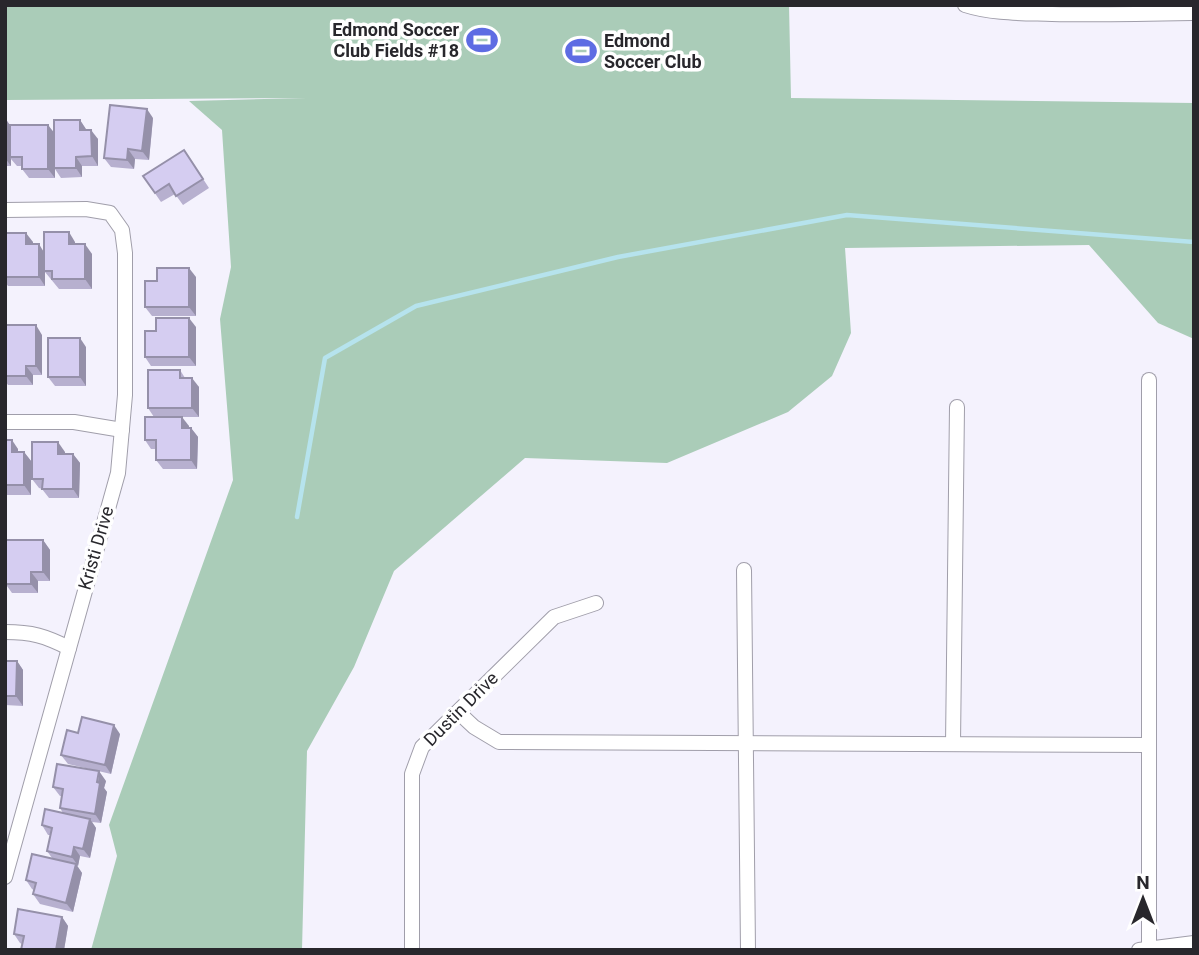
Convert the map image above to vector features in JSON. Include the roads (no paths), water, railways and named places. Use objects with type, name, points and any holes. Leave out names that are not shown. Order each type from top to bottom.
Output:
[{"type":"street","points":[[965,5],[1014,13],[1102,10],[1194,13]]},
{"type":"street","name":"Kristi Drive","points":[[5,210],[86,209],[110,213],[121,230],[125,253],[125,395],[118,473],[8,854],[5,877]]},
{"type":"street","points":[[1149,380],[1148,746],[1144,949],[1194,943]]},
{"type":"street","points":[[953,744],[957,407]]},
{"type":"street","points":[[5,422],[74,422],[122,430]]},
{"type":"street","points":[[744,570],[748,950]]},
{"type":"street","name":"Dustin Drive","points":[[412,950],[412,774],[422,747],[554,617],[596,603]]},
{"type":"street","points":[[5,632],[23,632],[47,637],[69,648]]},
{"type":"street","points":[[458,712],[474,727],[499,742],[1148,746]]},
{"type":"waterway","points":[[297,517],[325,358],[416,306],[618,257],[847,215],[1194,242]]},
{"type":"place","name":"Edmond Soccer Club Fields #18","points":[[482,40]]},
{"type":"place","name":"Edmond Soccer Club","points":[[581,51]]}]
